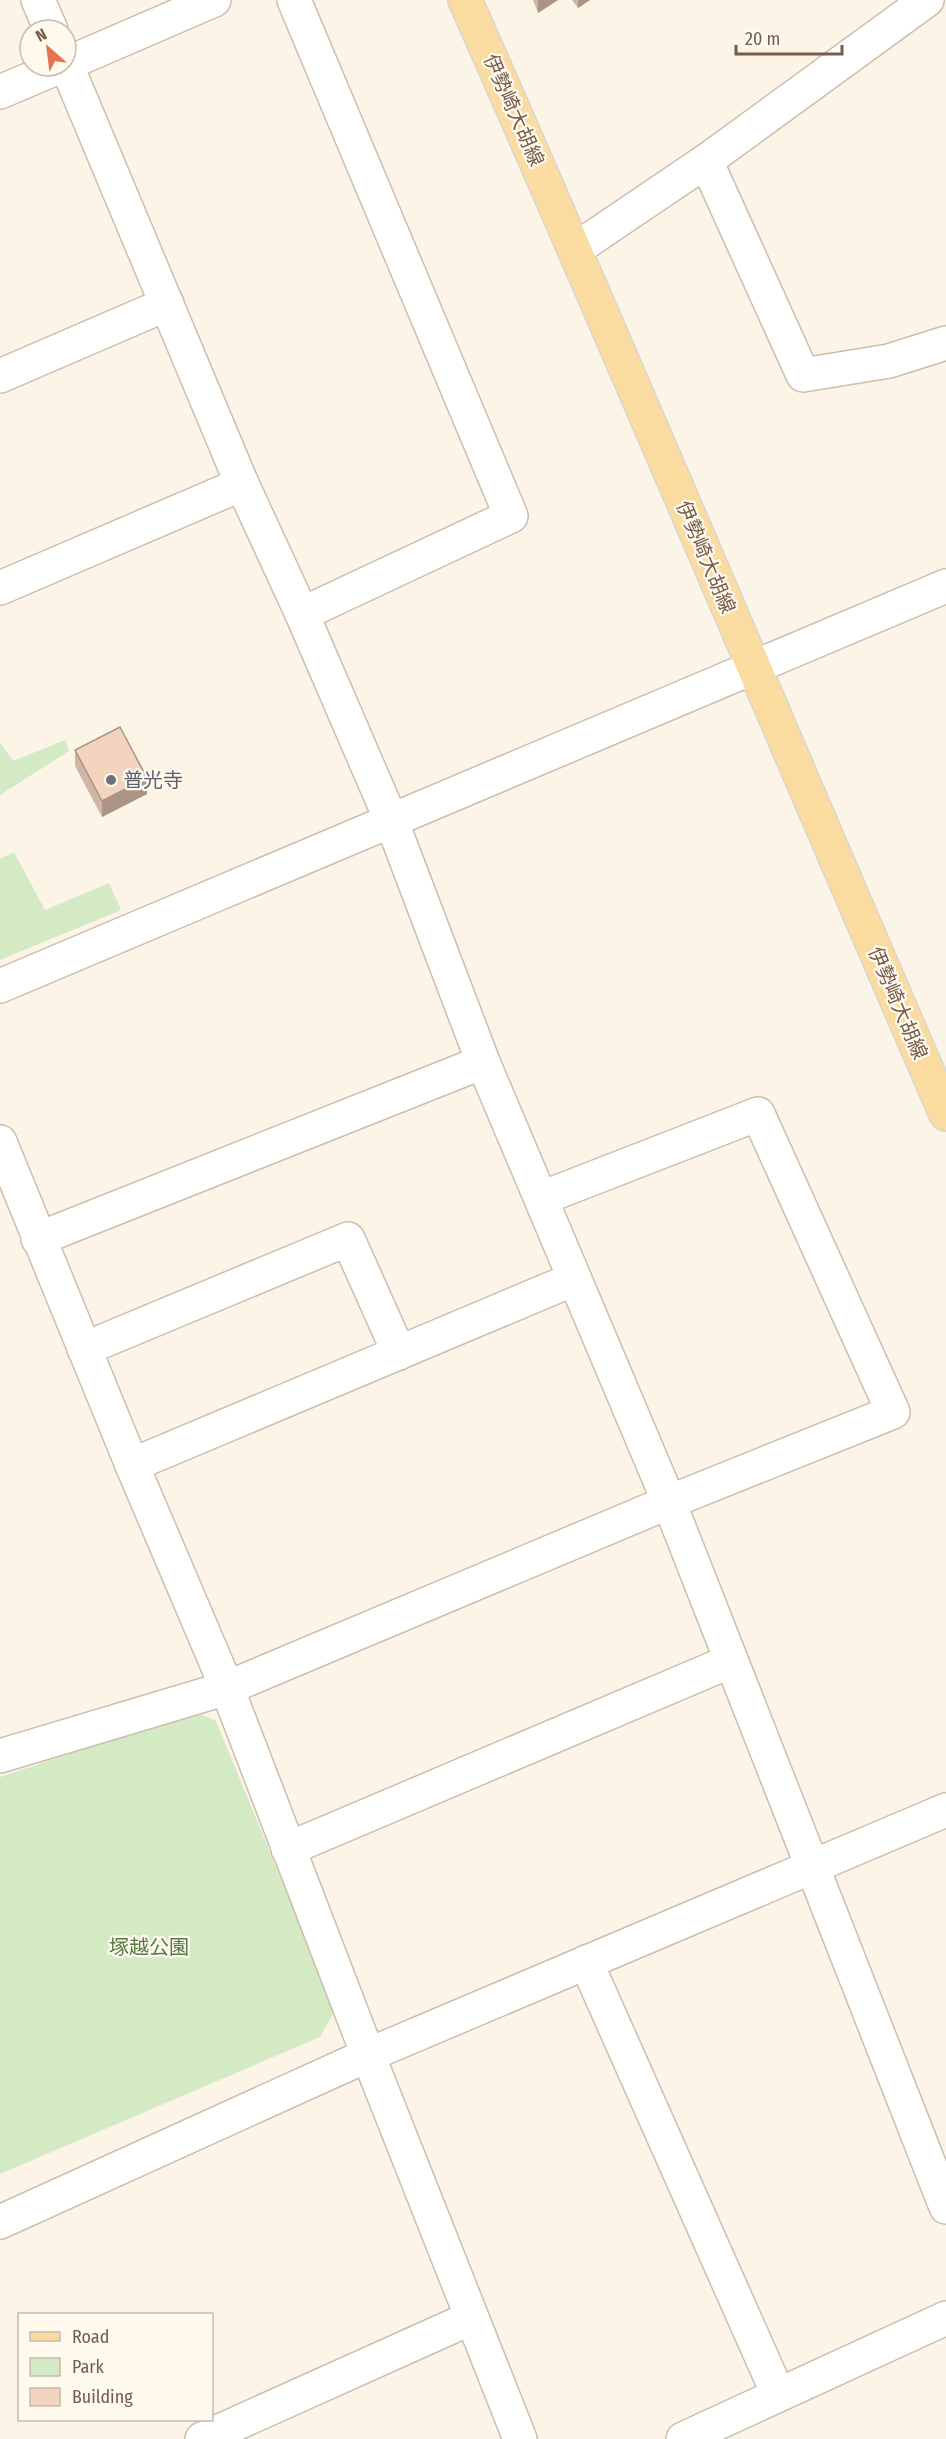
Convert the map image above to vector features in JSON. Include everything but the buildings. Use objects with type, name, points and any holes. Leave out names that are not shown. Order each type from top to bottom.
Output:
[{"type":"main road","name":"伊勢崎大胡線","points":[[465,0],[576,249],[753,669],[946,1114]]},
{"type":"street","points":[[38,0],[46,18]]},
{"type":"street","points":[[78,59],[214,0]]},
{"type":"street","points":[[294,0],[511,516],[302,614]]},
{"type":"street","points":[[576,249],[706,161],[927,0]]},
{"type":"street","points":[[0,92],[33,78]]},
{"type":"street","points":[[72,78],[242,484],[302,614],[391,820],[483,1062],[669,1502],[946,2207]]},
{"type":"street","points":[[706,161],[803,375],[889,361],[946,343]]},
{"type":"street","points":[[0,376],[167,304]]},
{"type":"street","points":[[0,588],[242,484]]},
{"type":"street","points":[[0,986],[946,586]]},
{"type":"street","points":[[38,1239],[483,1062]]},
{"type":"street","points":[[0,1756],[227,1688],[669,1502],[893,1412],[758,1114],[542,1198]]},
{"type":"street","points":[[0,1142],[38,1239],[227,1688],[368,2055],[520,2439]]},
{"type":"street","points":[[84,1349],[348,1239],[399,1353]]},
{"type":"street","points":[[132,1465],[574,1280]]},
{"type":"street","points":[[288,1848],[731,1661]]},
{"type":"street","points":[[0,2222],[368,2055],[946,1810]]},
{"type":"street","points":[[586,1962],[778,2394]]},
{"type":"street","points":[[202,2439],[471,2318]]},
{"type":"street","points":[[683,2439],[946,2318]]},
{"type":"green space","points":[[65,740],[69,751],[0,795],[0,742],[13,761]]},
{"type":"green space","points":[[14,852],[45,910],[109,883],[121,910],[0,960],[0,859]]},
{"type":"green space","name":"塚越公園","points":[[196,1712],[216,1721],[335,2010],[320,2037],[0,2174],[0,1777]]},
{"type":"place","name":"普光寺","points":[[111,780]]}]
